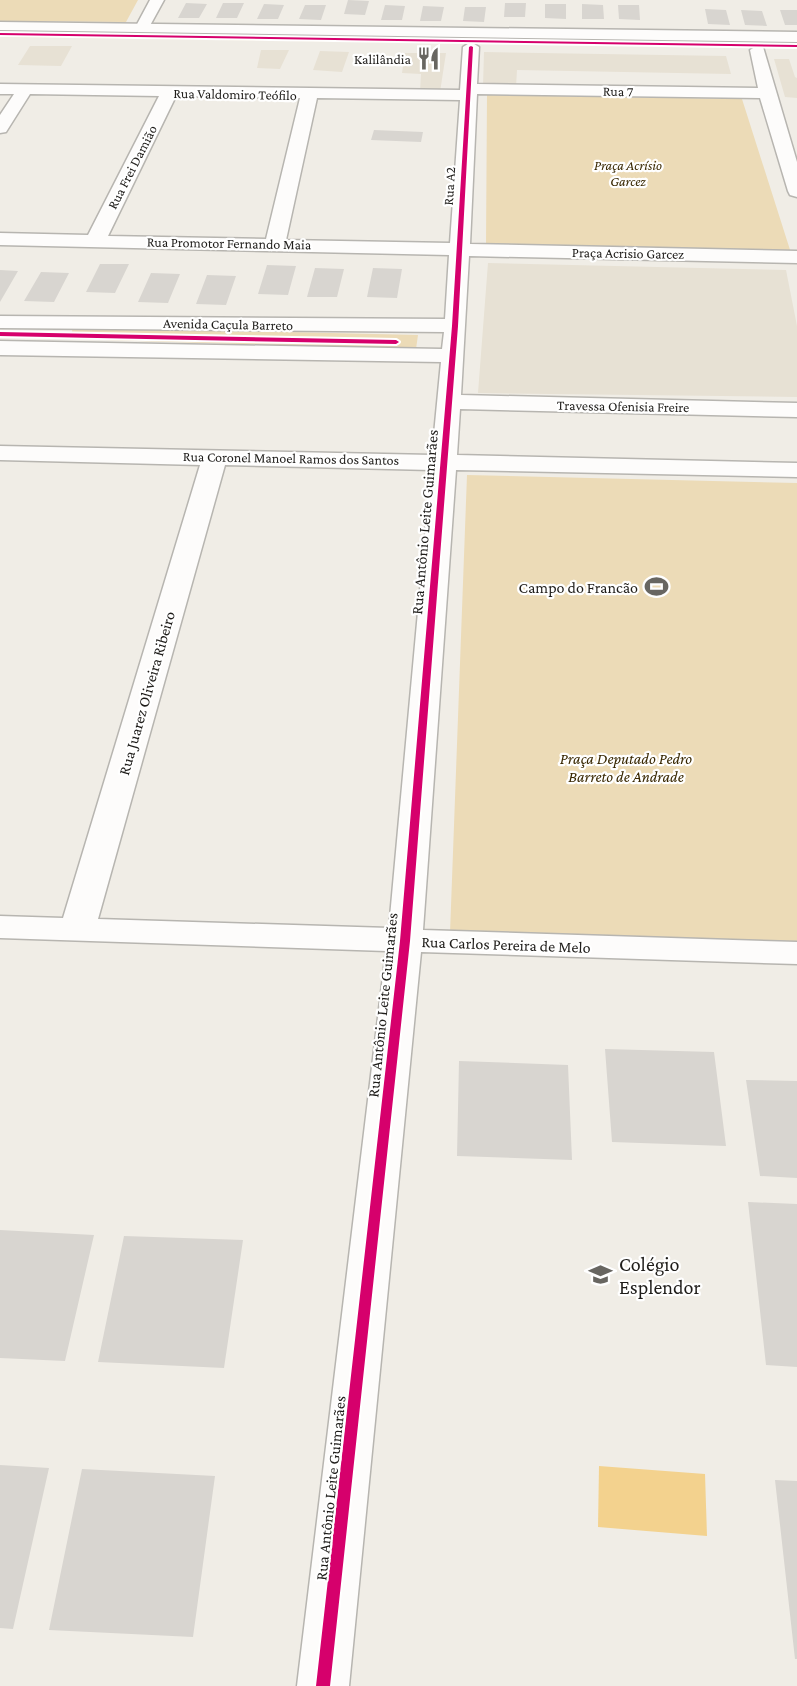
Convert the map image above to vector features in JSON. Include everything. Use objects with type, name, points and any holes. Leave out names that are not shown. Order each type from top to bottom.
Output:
[{"type":"street","points":[[142,28],[157,0]]},
{"type":"street","points":[[0,26],[797,37]]},
{"type":"street","points":[[0,40],[797,51]]},
{"type":"street","name":"Rua A2","points":[[455,326],[471,47]]},
{"type":"street","points":[[758,50],[768,97],[797,192]]},
{"type":"street","name":"Rua Valdomiro Teófilo","points":[[0,89],[309,95],[469,92]]},
{"type":"street","points":[[0,128],[25,90]]},
{"type":"street","name":"Rua 7","points":[[469,92],[768,97],[788,100]]},
{"type":"street","name":"Rua Frei Damião","points":[[95,241],[169,93]]},
{"type":"street","points":[[276,244],[309,95]]},
{"type":"street","name":"Rua Promotor Fernando Maia","points":[[0,239],[459,249]]},
{"type":"street","name":"Praça Acrisio Garcez","points":[[459,249],[797,257]]},
{"type":"street","name":"Avenida Caçula Barreto","points":[[0,322],[455,326]]},
{"type":"street","points":[[39,348],[52,322]]},
{"type":"street","name":"Rua Antônio Leite Guimarães","points":[[323,1686],[405,941],[455,326]]},
{"type":"street","name":"Avenida Caçula Barreto","points":[[0,348],[453,356]]},
{"type":"street","name":"Travessa Ofenisia Freire","points":[[449,402],[797,410]]},
{"type":"street","name":"Rua Coronel Manoel Ramos dos Santos","points":[[3,458],[214,457],[797,470]]},
{"type":"street","name":"Rua Juarez Oliveira Ribeiro","points":[[77,930],[214,457]]},
{"type":"street","name":"Rua Carlos Pereira de Melo","points":[[0,927],[797,954]]},
{"type":"shaded area","points":[[30,46],[72,46],[61,66],[18,65]]},
{"type":"shaded area","points":[[261,50],[289,50],[280,69],[257,68]]},
{"type":"shaded area","points":[[320,51],[349,52],[342,72],[313,70]]},
{"type":"shaded area","points":[[484,52],[726,56],[731,74],[517,70],[516,87],[483,86]]},
{"type":"shaded area","points":[[405,53],[446,53],[440,92],[420,92],[421,74],[402,73]]},
{"type":"shaded area","points":[[774,59],[789,59],[797,78],[797,98],[785,97]]},
{"type":"shaded area","points":[[488,263],[786,270],[797,326],[797,397],[478,393]]},
{"type":"shaded area","points":[[599,1466],[705,1474],[707,1536],[598,1527]]},
{"type":"green space","points":[[0,0],[138,0],[126,22],[0,21]]},
{"type":"green space","points":[[0,28],[797,39],[797,48],[0,37]]},
{"type":"green space","name":"Praça Acrísio Garcez","points":[[487,95],[742,99],[791,253],[486,244]]},
{"type":"green space","points":[[73,327],[418,335],[416,349],[70,339]]},
{"type":"green space","name":"Praça Deputado Pedro Barreto de Andrade","points":[[467,475],[797,483],[797,944],[450,933]]},
{"type":"building","points":[[348,0],[369,1],[365,15],[344,14]]},
{"type":"building","points":[[186,3],[207,4],[199,18],[178,18]]},
{"type":"building","points":[[223,3],[244,3],[237,18],[216,18]]},
{"type":"building","points":[[505,3],[526,3],[525,17],[504,17]]},
{"type":"building","points":[[264,4],[284,5],[278,19],[257,19]]},
{"type":"building","points":[[545,4],[566,4],[566,19],[545,18]]},
{"type":"building","points":[[582,4],[603,5],[604,19],[582,19]]},
{"type":"building","points":[[305,5],[326,5],[321,20],[299,19]]},
{"type":"building","points":[[385,5],[405,6],[402,20],[381,20]]},
{"type":"building","points":[[618,5],[639,5],[640,20],[619,19]]},
{"type":"building","points":[[423,6],[444,7],[441,21],[420,21]]},
{"type":"building","points":[[465,7],[486,7],[484,22],[463,21]]},
{"type":"building","points":[[705,9],[726,10],[730,25],[708,24]]},
{"type":"building","points":[[741,10],[762,11],[767,26],[745,25]]},
{"type":"building","points":[[780,10],[797,10],[797,25],[785,25]]},
{"type":"building","points":[[374,130],[423,132],[421,142],[371,140]]},
{"type":"building","points":[[100,264],[129,264],[115,293],[86,292]]},
{"type":"building","points":[[267,265],[296,266],[288,295],[258,294]]},
{"type":"building","points":[[315,268],[344,269],[337,297],[307,297]]},
{"type":"building","points":[[373,268],[402,269],[397,298],[367,297]]},
{"type":"building","points":[[0,270],[18,271],[0,302]]},
{"type":"building","points":[[41,272],[69,273],[54,302],[24,301]]},
{"type":"building","points":[[151,273],[180,274],[168,303],[138,302]]},
{"type":"building","points":[[207,275],[236,276],[226,305],[196,304]]},
{"type":"building","points":[[605,1049],[714,1052],[726,1146],[612,1142]]},
{"type":"building","points":[[459,1061],[568,1065],[572,1160],[457,1156]]},
{"type":"building","points":[[746,1080],[797,1081],[797,1178],[760,1176]]},
{"type":"building","points":[[748,1202],[797,1204],[797,1367],[766,1365]]},
{"type":"building","points":[[0,1230],[94,1235],[65,1361],[0,1358]]},
{"type":"building","points":[[124,1236],[243,1240],[224,1368],[98,1362]]},
{"type":"building","points":[[0,1465],[49,1468],[13,1629],[0,1628]]},
{"type":"building","points":[[82,1469],[215,1476],[193,1637],[49,1630]]},
{"type":"building","points":[[775,1480],[797,1481],[797,1659],[795,1659]]},
{"type":"cycle path","points":[[0,34],[797,46]]},
{"type":"cycle path","points":[[323,1686],[405,941],[455,326],[471,47]]},
{"type":"cycle path","points":[[0,334],[396,342]]},
{"type":"place","name":"Kalilândia","points":[[429,59]]},
{"type":"place","name":"Campo do Francão","points":[[656,587]]},
{"type":"place","name":"Colégio Esplendor","points":[[601,1275]]}]
